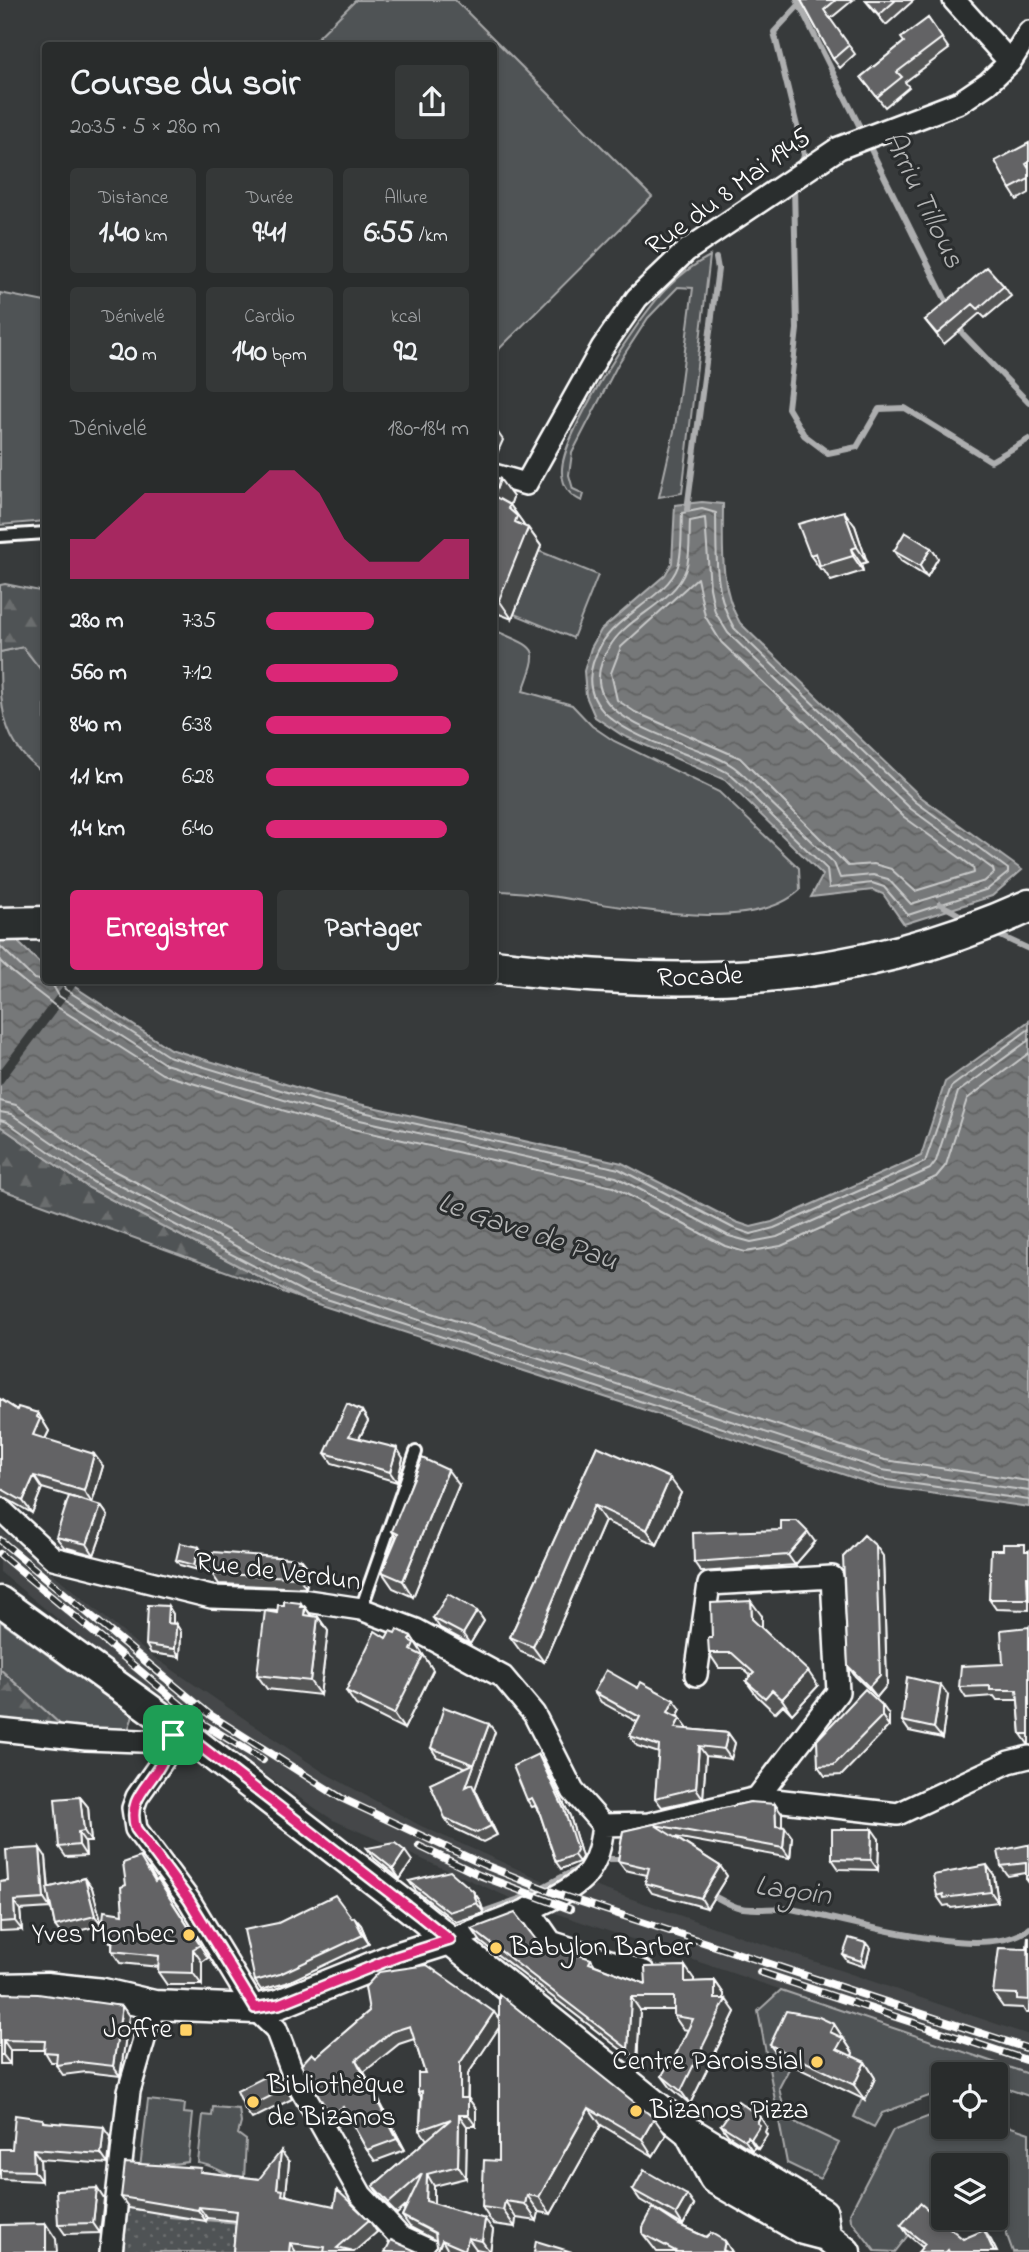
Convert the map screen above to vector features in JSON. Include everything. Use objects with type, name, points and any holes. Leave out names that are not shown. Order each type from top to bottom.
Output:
[{"type":"main road","name":"Rocade","points":[[497,966],[640,980],[706,980],[786,975],[905,950],[1021,910]]},
{"type":"main road","points":[[0,924],[42,923]]},
{"type":"main road","points":[[0,1601],[136,1699],[173,1735],[450,1940],[689,2132],[714,2179],[830,2247]]},
{"type":"main road","points":[[0,1988],[69,1989],[103,1993],[154,2005],[255,2008],[279,2004],[396,1957],[450,1940]]},
{"type":"street","points":[[954,0],[1010,62]]},
{"type":"street","name":"Rue du 8 Mai 1945","points":[[497,476],[526,484],[602,348],[637,298],[686,251],[841,149],[960,102],[988,83],[1010,62],[1029,32]]},
{"type":"street","name":"Rue de Verdun","points":[[0,1509],[53,1558],[211,1597],[301,1600],[361,1609],[416,1630],[503,1677],[534,1714],[573,1791],[603,1825]]},
{"type":"street","points":[[696,1675],[709,1584],[832,1577],[838,1692],[757,1798]]},
{"type":"street","points":[[0,1730],[86,1740],[173,1735],[163,1760],[137,1797],[133,1819],[136,1829],[189,1900],[255,2008],[276,2029],[293,2074],[361,2195],[400,2236],[433,2252]]},
{"type":"street","points":[[450,1940],[528,1909],[585,1876],[601,1849],[603,1825],[649,1824],[757,1798],[898,1814],[1009,1762],[1029,1757]]},
{"type":"street","points":[[528,1909],[551,1941],[644,1972]]},
{"type":"street","points":[[111,2252],[129,2091],[154,2005]]},
{"type":"lane","points":[[0,536],[42,533]]},
{"type":"lane","points":[[361,1609],[416,1452]]},
{"type":"shaded area","points":[[0,1529],[145,1651],[323,1772],[421,1826],[544,1881],[517,1901],[333,1820],[208,1737],[151,1695],[0,1572]]},
{"type":"shaded area","points":[[594,1886],[1029,2035],[1029,2074],[1008,2067],[1008,2062],[994,2062],[552,1912]]},
{"type":"green space","points":[[356,0],[455,0],[497,42],[313,42]]},
{"type":"green space","points":[[497,42],[652,197],[497,351]]},
{"type":"green space","points":[[710,256],[682,493],[659,497],[675,427],[693,288],[678,287],[648,318],[618,364],[572,453],[569,475],[573,489],[584,494],[582,501],[578,499],[566,487],[562,473],[573,433],[587,406],[621,349],[655,302],[682,274]]},
{"type":"green space","points":[[0,293],[42,301],[42,521],[0,525]]},
{"type":"green space","points":[[539,551],[598,575],[573,638],[514,614]]},
{"type":"green space","points":[[0,585],[42,591],[42,671],[23,647],[0,652]]},
{"type":"green space","points":[[497,631],[520,641],[532,651],[532,665],[523,691],[572,705],[592,726],[614,741],[719,792],[799,868],[800,890],[773,906],[738,914],[697,915],[653,911],[497,891]]},
{"type":"green space","points":[[23,647],[42,671],[42,771],[19,750],[6,722],[2,706],[0,652]]},
{"type":"green space","points":[[0,1126],[89,1188],[302,1299],[0,1189]]},
{"type":"green space","points":[[0,1621],[133,1716],[128,1730],[63,1727],[0,1669]]},
{"type":"green space","points":[[0,1669],[63,1727],[0,1742]]},
{"type":"green space","points":[[781,1990],[994,2062],[931,2062],[931,2095],[882,2113],[874,2127],[854,2117],[862,2099],[865,2100],[841,2047],[844,2039],[791,2065],[779,2088],[786,2118],[839,2143],[820,2179],[787,2163],[758,2011]]},
{"type":"green space","points":[[1008,2067],[1029,2074],[1029,2096],[1008,2089]]},
{"type":"green space","points":[[148,2100],[185,2104],[184,2113],[193,2114],[188,2162],[140,2168]]},
{"type":"green space","points":[[213,2107],[239,2109],[241,2123],[238,2134],[246,2140],[244,2179],[198,2163],[203,2115],[212,2116]]},
{"type":"green space","points":[[931,2116],[931,2139],[1008,2139],[1008,2126],[1029,2133],[1029,2252],[1013,2252],[1005,2230],[1008,2230],[1008,2153],[931,2153],[931,2205],[895,2252],[875,2251],[851,2220],[850,2213],[893,2130]]},
{"type":"green space","points":[[129,2201],[170,2213],[170,2217],[265,2225],[279,2252],[123,2252]]},
{"type":"water","points":[[702,502],[723,504],[725,581],[740,623],[921,797],[1022,870],[992,896],[904,924],[883,894],[873,890],[811,897],[823,875],[725,780],[622,735],[595,717],[586,696],[584,671],[591,648],[601,630],[665,575],[672,563],[675,505]]},
{"type":"water","name":"Le Gave de Pau","points":[[0,925],[42,965],[42,984],[70,984],[170,1049],[328,1097],[622,1163],[736,1222],[751,1227],[772,1222],[921,1156],[945,1082],[1029,1021],[1029,1507],[879,1486],[302,1299],[89,1188],[0,1126]]},
{"type":"pier","points":[[65,984],[77,984],[0,1086],[0,1070]]},
{"type":"building","points":[[801,0],[836,0],[824,10],[849,45],[833,59]]},
{"type":"building","points":[[866,0],[896,0],[879,15]]},
{"type":"building","points":[[928,18],[942,38],[897,72],[902,77],[877,97],[861,77],[904,42],[901,38]]},
{"type":"building","points":[[1029,143],[1029,162],[1026,164],[1029,179],[1010,189],[995,161]]},
{"type":"building","points":[[987,267],[1004,286],[978,309],[973,304],[937,334],[925,320]]},
{"type":"building","points":[[497,498],[510,505],[508,508],[517,516],[515,522],[528,528],[499,600]]},
{"type":"building","points":[[844,511],[857,547],[851,549],[853,556],[820,566],[816,553],[810,555],[798,524]]},
{"type":"building","points":[[905,532],[931,548],[920,566],[894,551]]},
{"type":"building","points":[[0,1399],[17,1410],[18,1407],[38,1413],[37,1417],[40,1419],[33,1435],[94,1454],[84,1491],[34,1476],[23,1501],[0,1488]]},
{"type":"building","points":[[347,1404],[362,1411],[349,1436],[397,1448],[390,1472],[325,1453]]},
{"type":"building","points":[[597,1446],[670,1478],[647,1530],[594,1505],[533,1647],[510,1637]]},
{"type":"building","points":[[422,1458],[448,1470],[403,1581],[382,1572],[398,1534],[392,1531]]},
{"type":"building","points":[[69,1496],[101,1506],[87,1544],[56,1537]]},
{"type":"building","points":[[781,1521],[797,1521],[808,1532],[788,1555],[694,1562],[693,1533],[781,1530]]},
{"type":"building","points":[[864,1535],[876,1546],[880,1675],[869,1687],[848,1666],[843,1557]]},
{"type":"building","points":[[180,1543],[199,1547],[194,1565],[176,1560]]},
{"type":"building","points":[[1003,1544],[1025,1544],[1025,1551],[1029,1551],[1028,1599],[989,1599],[991,1550],[1003,1550]]},
{"type":"building","points":[[213,1552],[301,1559],[299,1577],[212,1574]]},
{"type":"building","points":[[448,1594],[477,1611],[463,1634],[433,1618]]},
{"type":"building","points":[[284,1601],[301,1603],[300,1607],[305,1607],[304,1615],[318,1617],[310,1681],[257,1675],[265,1611],[277,1613],[278,1605],[284,1605]]},
{"type":"building","points":[[751,1601],[752,1619],[808,1671],[782,1699],[772,1690],[765,1698],[746,1681],[754,1673],[732,1653],[709,1653],[708,1638],[712,1638],[711,1603]]},
{"type":"building","points":[[148,1605],[168,1606],[167,1623],[176,1624],[175,1649],[146,1645]]},
{"type":"building","points":[[1029,1627],[1029,1734],[1021,1734],[1017,1690],[990,1690],[990,1686],[959,1687],[961,1666],[1003,1664],[1001,1630]]},
{"type":"building","points":[[397,1629],[411,1636],[409,1640],[414,1643],[411,1650],[423,1656],[394,1714],[346,1691],[375,1631],[386,1638],[390,1631],[395,1633]]},
{"type":"building","points":[[606,1670],[638,1688],[641,1682],[674,1700],[668,1712],[680,1718],[675,1728],[728,1733],[724,1749],[699,1746],[696,1788],[655,1798],[659,1746],[630,1736],[640,1717],[594,1692]]},
{"type":"building","points":[[907,1677],[941,1685],[934,1728],[902,1721]]},
{"type":"building","points":[[865,1689],[882,1705],[882,1716],[834,1765],[818,1766],[817,1740]]},
{"type":"building","points":[[444,1707],[489,1724],[466,1787],[472,1784],[491,1826],[477,1833],[445,1818],[430,1784],[473,1764],[431,1748]]},
{"type":"building","points":[[538,1754],[564,1809],[577,1850],[574,1855],[556,1862],[540,1814],[532,1798],[527,1800],[513,1766]]},
{"type":"building","points":[[80,1797],[84,1831],[78,1832],[79,1845],[59,1847],[55,1799]]},
{"type":"building","points":[[750,1802],[775,1804],[776,1826],[785,1827],[783,1848],[655,1825],[720,1866],[701,1898],[645,1883],[649,1868],[618,1861],[623,1831]]},
{"type":"building","points":[[832,1829],[872,1829],[871,1860],[832,1859]]},
{"type":"building","points":[[395,1843],[405,1851],[393,1869],[367,1848]]},
{"type":"building","points":[[1029,1845],[1029,1880],[1026,1879],[1026,1863],[1001,1866],[998,1851]]},
{"type":"building","points":[[40,1848],[44,1899],[14,1901],[15,1921],[0,1922],[0,1882],[8,1881],[6,1850]]},
{"type":"building","points":[[140,1857],[200,1945],[193,1949],[193,1973],[158,1972],[159,1956],[112,1951],[113,1931],[102,1930],[104,1911],[123,1914],[121,1887],[126,1885],[123,1863]]},
{"type":"building","points":[[987,1865],[991,1892],[944,1898],[943,1894],[937,1896],[933,1875]]},
{"type":"building","points":[[450,1871],[473,1891],[477,1903],[449,1912],[409,1881]]},
{"type":"building","points":[[85,1878],[95,1916],[55,1926],[47,1888]]},
{"type":"building","points":[[335,1895],[352,1918],[354,1917],[363,1935],[280,1974],[255,1981],[244,1930],[278,1923]]},
{"type":"building","points":[[515,1913],[537,1941],[591,1959],[589,1963],[646,1984],[645,1967],[685,1966],[685,1982],[715,1981],[715,1999],[726,1999],[681,2091],[662,2076],[669,2062],[672,2063],[693,2019],[674,2016],[674,1997],[631,1997],[628,2049],[472,1929]]},
{"type":"building","points":[[1028,1936],[1029,2000],[1017,1999],[1017,1994],[993,1993],[999,1948],[1027,1949]]},
{"type":"building","points":[[849,1938],[866,1943],[861,1961],[843,1955]]},
{"type":"building","points":[[427,1965],[494,2012],[460,2063],[460,2098],[468,2098],[468,2115],[459,2115],[458,2166],[427,2174],[426,2201],[485,2219],[482,2241],[468,2238],[465,2250],[442,2240],[437,2252],[432,2252],[437,2246],[435,2233],[402,2216],[422,2174],[389,2203],[373,2186],[451,2119],[420,2130],[422,2091],[418,2092],[418,2073],[425,2073],[410,2026],[391,2032],[356,2060],[397,2139],[367,2150],[343,2107],[330,2115],[301,2065],[312,2053],[316,2057],[369,2011],[365,1987],[379,1972]]},
{"type":"building","points":[[0,1993],[38,1994],[122,2006],[113,2066],[79,2062],[56,2065],[57,2053],[44,2052],[45,2041],[3,2040],[3,2055],[0,2055]]},
{"type":"building","points":[[499,1994],[654,2118],[642,2139],[589,2108],[539,2197],[527,2195],[525,2204],[505,2201],[503,2210],[482,2207],[484,2160],[499,2161]]},
{"type":"building","name":"Centre Paroissial","points":[[786,2011],[819,2017],[834,2024],[830,2032],[843,2038],[837,2049],[865,2062],[854,2085],[770,2045]]},
{"type":"building","points":[[275,2072],[285,2089],[245,2109],[237,2091]]},
{"type":"building","points":[[738,2101],[760,2117],[757,2123],[760,2125],[751,2139],[748,2136],[745,2140],[721,2125]]},
{"type":"building","points":[[15,2115],[43,2119],[43,2122],[104,2127],[101,2154],[33,2149],[34,2171],[0,2170],[0,2149],[12,2149]]},
{"type":"building","points":[[281,2151],[277,2189],[283,2190],[282,2195],[334,2206],[337,2190],[369,2220],[337,2248],[354,2252],[324,2252],[325,2247],[290,2243],[289,2252],[233,2252],[237,2211],[199,2207],[198,2210],[121,2197],[125,2163],[201,2168],[200,2172],[259,2179]]},
{"type":"building","points":[[644,2170],[687,2195],[676,2214],[633,2190]]},
{"type":"building","points":[[97,2188],[93,2223],[58,2224],[56,2190]]},
{"type":"building","points":[[920,2203],[931,2212],[931,2230],[952,2230],[963,2239],[984,2230],[994,2252],[918,2252],[925,2244],[901,2225]]},
{"type":"building","points":[[653,2208],[679,2225],[706,2237],[711,2233],[725,2241],[723,2250],[727,2252],[677,2252],[643,2234],[643,2227]]},
{"type":"building","points":[[46,2224],[46,2252],[0,2252],[0,2225]]},
{"type":"building","points":[[391,2240],[418,2252],[385,2252]]},
{"type":"building","points":[[536,2241],[572,2252],[534,2252]]},
{"type":"waterway","name":"Arriu Tillous","points":[[797,0],[950,309]]},
{"type":"waterway","points":[[800,4],[774,32],[804,155],[801,166]]},
{"type":"waterway","points":[[794,186],[797,329],[788,408],[804,435],[828,453],[857,447],[879,409],[905,408],[991,461],[1029,439]]},
{"type":"waterway","points":[[687,510],[718,269],[716,258]]},
{"type":"waterway","name":"Arriu Tillous","points":[[958,325],[963,334],[1029,403]]},
{"type":"waterway","points":[[940,904],[967,919]]},
{"type":"waterway","points":[[992,932],[1029,949]]},
{"type":"waterway","name":"Lagoin","points":[[602,1859],[625,1859]]},
{"type":"waterway","name":"Lagoin","points":[[485,1911],[522,1898],[585,1865]]},
{"type":"waterway","name":"Lagoin","points":[[708,1893],[737,1907],[796,1910],[881,1930],[951,1941],[983,1942],[1010,1938],[1029,1928]]},
{"type":"railway","points":[[0,1540],[210,1715],[341,1798],[482,1864],[557,1894],[1029,2049]]},
{"type":"railway","points":[[0,1554],[205,1725],[263,1760]]},
{"type":"railway","points":[[419,1846],[479,1875],[570,1909]]},
{"type":"railway","points":[[760,1972],[1029,2061]]},
{"type":"place","name":"Yves Monbec","points":[[189,1935]]},
{"type":"place","name":"Babylon Barber","points":[[496,1948]]},
{"type":"place","name":"Joffre","points":[[186,2030]]},
{"type":"place","name":"Centre Paroissial","points":[[817,2062]]},
{"type":"place","name":"Bibliothèque de Bizanos","points":[[253,2102]]},
{"type":"place","name":"Bizanos Pizza","points":[[636,2111]]},
{"type":"route","points":[[178,1729],[450,1940],[396,1957],[279,2004],[255,2008],[189,1900],[136,1829],[133,1808],[137,1797],[163,1760],[167,1742],[173,1735],[178,1729]]}]
